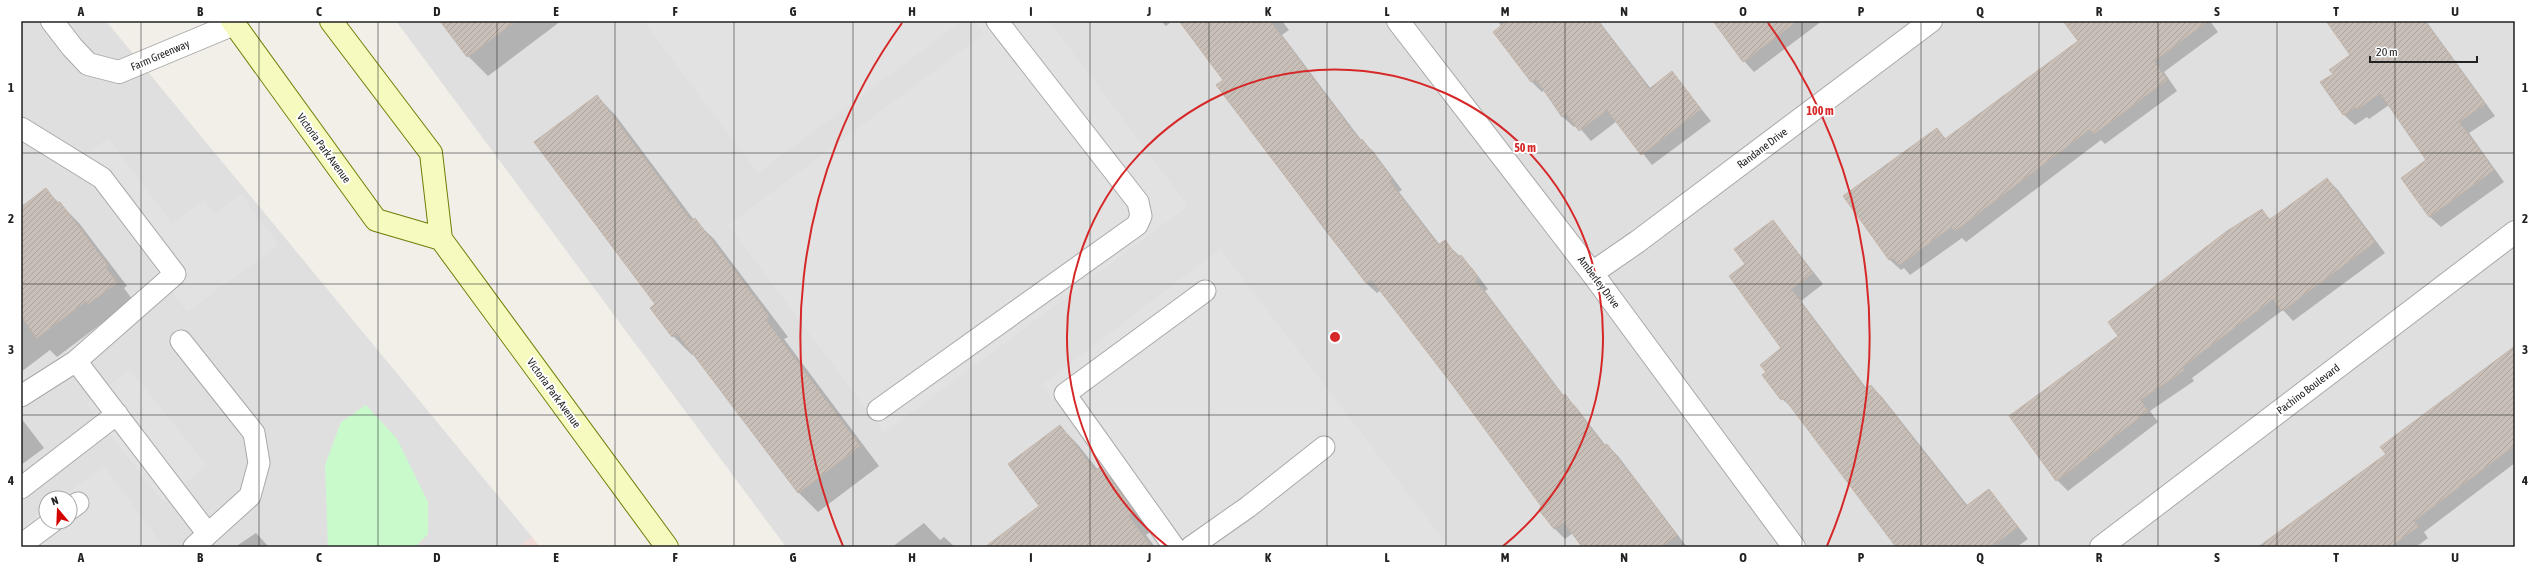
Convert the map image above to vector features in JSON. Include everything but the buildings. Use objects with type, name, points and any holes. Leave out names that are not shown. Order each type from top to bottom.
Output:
[{"type":"main road","points":[[330,21],[432,153],[441,239]]},
{"type":"main road","name":"Victoria Park Avenue","points":[[234,22],[376,220],[441,239],[667,547]]},
{"type":"street","name":"Farm Greenway","points":[[52,21],[72,48],[88,64],[119,72],[234,22]]},
{"type":"street","name":"Amberley Drive","points":[[1398,21],[1592,273],[1794,547]]},
{"type":"street","name":"Randane Drive","points":[[1592,273],[1637,242],[1931,21]]},
{"type":"street","name":"Pachino Boulevard","points":[[2101,547],[2515,232]]},
{"type":"lane","points":[[878,410],[1137,225],[1141,216],[1138,202],[997,21]]},
{"type":"lane","points":[[21,128],[102,178],[175,274],[76,361],[21,396]]},
{"type":"lane","points":[[1174,547],[1065,394],[1205,291]]},
{"type":"lane","points":[[76,361],[117,414],[201,540],[250,496],[260,464],[254,433],[181,341]]},
{"type":"lane","points":[[21,488],[117,414]]},
{"type":"lane","points":[[1191,547],[1248,507],[1324,447]]},
{"type":"lane","points":[[21,545],[41,530]]},
{"type":"shaded area","points":[[21,21],[106,21],[532,537],[519,547],[21,547]]},
{"type":"shaded area","points":[[396,21],[2515,21],[2515,547],[786,547]]},
{"type":"shaded area","points":[[643,21],[962,21],[758,173]]},
{"type":"shaded area","points":[[974,21],[1049,21],[1188,206],[884,433],[728,225],[984,34]]},
{"type":"shaded area","points":[[108,138],[172,223],[204,201],[214,214],[241,194],[279,245],[187,312],[75,163]]},
{"type":"shaded area","points":[[1220,249],[1449,547],[1167,547],[1042,385]]},
{"type":"shaded area","points":[[130,369],[207,466],[162,501],[86,404]]},
{"type":"shaded area","points":[[104,466],[164,547],[21,547],[21,528],[38,515],[38,530],[78,530],[78,490],[72,490]]},
{"type":"shaded area","points":[[532,537],[540,547],[519,547]]},
{"type":"green space","points":[[366,405],[397,439],[428,502],[428,534],[415,547],[328,547],[325,465],[341,422]]}]
